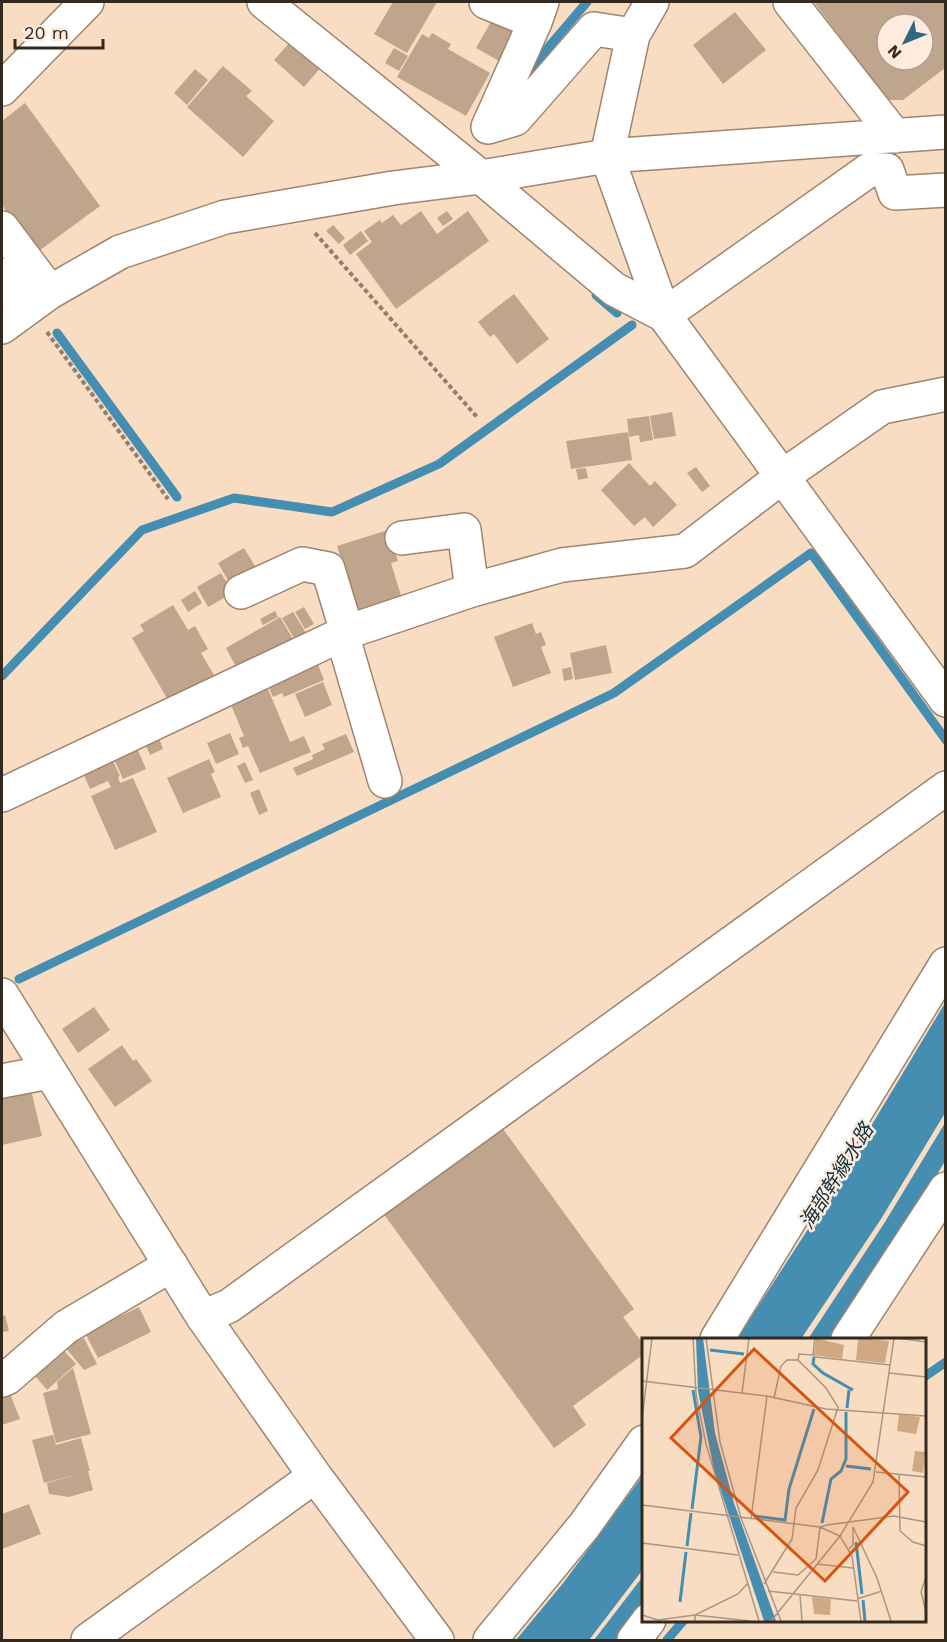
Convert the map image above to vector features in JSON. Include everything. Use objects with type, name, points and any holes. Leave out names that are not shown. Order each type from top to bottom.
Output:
[{"type":"street","points":[[2,89],[87,2]]},
{"type":"street","points":[[264,2],[481,177],[614,289],[664,315]]},
{"type":"street","points":[[486,2],[539,12],[488,127],[515,119],[594,29],[633,35]]},
{"type":"street","points":[[652,2],[633,35],[607,156],[664,315],[945,700]]},
{"type":"street","points":[[790,2],[895,136]]},
{"type":"street","points":[[27,309],[120,252],[225,218],[393,188],[481,177],[607,156],[945,132]]},
{"type":"street","points":[[664,315],[869,170],[886,170],[895,193],[945,190]]},
{"type":"street","points":[[2,228],[27,309]]},
{"type":"street","points":[[2,275],[27,309]]},
{"type":"street","points":[[2,795],[345,633],[472,590],[562,565],[685,551],[783,477],[882,407],[945,394]]},
{"type":"street","points":[[402,538],[464,530],[472,590]]},
{"type":"street","points":[[241,592],[302,564],[328,569],[385,782]]},
{"type":"street","points":[[203,1317],[229,1306],[945,788]]},
{"type":"street","points":[[718,1338],[945,964]]},
{"type":"street","points":[[2,995],[203,1317],[315,1476],[437,1641]]},
{"type":"street","points":[[2,1081],[49,1072]]},
{"type":"street","points":[[849,1338],[945,1189]]},
{"type":"street","points":[[2,1380],[66,1327],[171,1265]]},
{"type":"street","points":[[490,1641],[584,1526],[642,1445]]},
{"type":"street","points":[[88,1641],[315,1476]]},
{"type":"street","points":[[634,1641],[648,1621]]},
{"type":"path","points":[[291,206],[477,417]]},
{"type":"path","points":[[27,309],[168,499]]},
{"type":"water","points":[[945,1003],[945,1113],[881,1219],[802,1338],[738,1338],[823,1206]]},
{"type":"water","points":[[945,1123],[945,1161],[906,1227],[833,1338],[809,1338],[885,1222]]},
{"type":"water","points":[[642,1477],[642,1571],[589,1640],[516,1640],[564,1582]]},
{"type":"water","points":[[642,1578],[642,1610],[618,1640],[594,1640]]},
{"type":"building","points":[[393,2],[437,2],[407,53],[374,34]]},
{"type":"building","points":[[814,2],[945,2],[945,68],[903,100],[887,100]]},
{"type":"building","points":[[497,11],[521,25],[501,62],[476,48]]},
{"type":"building","points":[[735,12],[766,50],[723,84],[693,45]]},
{"type":"building","points":[[432,33],[451,44],[448,49],[490,73],[466,116],[397,77],[422,34],[429,38]]},
{"type":"building","points":[[292,40],[322,66],[304,87],[274,60]]},
{"type":"building","points":[[394,48],[408,56],[399,71],[385,63]]},
{"type":"building","points":[[223,66],[252,91],[246,96],[274,121],[243,157],[187,107]]},
{"type":"building","points":[[195,69],[208,80],[187,105],[174,93]]},
{"type":"building","points":[[25,103],[100,206],[36,253],[2,205],[2,121]]},
{"type":"building","points":[[421,211],[437,234],[468,211],[489,241],[396,309],[356,254],[372,242],[364,231],[380,220],[382,223],[393,215],[401,225]]},
{"type":"building","points":[[447,211],[453,219],[443,226],[437,218]]},
{"type":"building","points":[[333,225],[345,238],[339,244],[326,231]]},
{"type":"building","points":[[361,231],[368,241],[350,255],[343,245]]},
{"type":"building","points":[[514,294],[549,339],[517,364],[494,334],[490,337],[478,322]]},
{"type":"building","points":[[672,412],[676,436],[654,439],[650,416]]},
{"type":"building","points":[[649,416],[653,440],[640,442],[639,435],[629,437],[627,419]]},
{"type":"building","points":[[628,432],[632,460],[571,469],[566,441]]},
{"type":"building","points":[[629,463],[650,486],[655,481],[677,505],[653,527],[645,517],[634,526],[601,490]]},
{"type":"building","points":[[696,467],[710,486],[702,492],[687,473]]},
{"type":"building","points":[[586,468],[588,478],[578,480],[576,469]]},
{"type":"building","points":[[388,530],[398,561],[391,563],[403,602],[359,615],[337,546]]},
{"type":"building","points":[[244,548],[259,573],[233,589],[218,563]]},
{"type":"building","points":[[221,573],[233,593],[208,607],[197,587]]},
{"type":"building","points":[[195,591],[202,603],[188,612],[181,600]]},
{"type":"building","points":[[173,605],[188,630],[195,626],[208,649],[201,653],[217,680],[172,707],[132,638],[144,631],[140,625]]},
{"type":"building","points":[[304,607],[314,624],[305,629],[295,612]]},
{"type":"building","points":[[275,611],[278,617],[263,625],[260,619]]},
{"type":"building","points":[[293,612],[308,636],[297,643],[282,618]]},
{"type":"building","points":[[280,617],[296,644],[241,676],[226,648]]},
{"type":"building","points":[[532,623],[536,634],[541,632],[546,645],[541,647],[551,673],[513,687],[494,637]]},
{"type":"building","points":[[606,645],[612,673],[575,680],[570,653]]},
{"type":"building","points":[[317,662],[324,680],[284,697],[282,693],[273,697],[267,683]]},
{"type":"building","points":[[571,667],[573,679],[564,681],[562,669]]},
{"type":"building","points":[[323,682],[332,705],[305,717],[295,694]]},
{"type":"building","points":[[266,684],[290,742],[304,736],[311,752],[260,773],[248,746],[243,748],[239,738],[244,736],[229,700]]},
{"type":"building","points":[[230,733],[239,754],[216,764],[207,743]]},
{"type":"building","points":[[346,734],[354,752],[297,776],[293,768],[313,759],[312,755],[325,749],[322,744]]},
{"type":"building","points":[[159,738],[163,749],[150,755],[145,744]]},
{"type":"building","points":[[137,748],[146,769],[123,779],[114,759]]},
{"type":"building","points":[[112,759],[120,776],[118,777],[120,783],[133,778],[157,832],[115,850],[91,796],[111,787],[108,781],[90,789],[83,773]]},
{"type":"building","points":[[209,759],[215,772],[211,774],[221,797],[183,813],[167,778]]},
{"type":"building","points":[[245,762],[253,780],[245,783],[237,766]]},
{"type":"building","points":[[259,789],[268,811],[259,815],[250,793]]},
{"type":"building","points":[[94,1007],[110,1030],[78,1053],[62,1029]]},
{"type":"building","points":[[122,1045],[152,1081],[115,1107],[88,1069]]},
{"type":"building","points":[[30,1086],[42,1136],[2,1145],[2,1093]]},
{"type":"building","points":[[501,1126],[634,1309],[623,1317],[642,1342],[642,1355],[573,1406],[586,1425],[554,1448],[383,1213]]},
{"type":"building","points":[[139,1307],[151,1332],[98,1358],[85,1333]]},
{"type":"building","points":[[5,1315],[9,1331],[2,1332],[2,1316]]},
{"type":"building","points":[[84,1338],[97,1364],[84,1370],[65,1347]]},
{"type":"building","points":[[59,1345],[76,1364],[47,1390],[30,1370]]},
{"type":"building","points":[[73,1368],[91,1434],[56,1443],[43,1393],[58,1389],[57,1382]]},
{"type":"building","points":[[8,1389],[20,1419],[2,1425],[2,1391]]},
{"type":"building","points":[[53,1435],[56,1445],[81,1438],[93,1490],[69,1497],[49,1494],[47,1483],[80,1474],[44,1483],[32,1440]]},
{"type":"building","points":[[29,1504],[41,1534],[2,1549],[2,1514]]},
{"type":"waterway","points":[[529,70],[587,2]]},
{"type":"waterway","points":[[596,295],[617,313]]},
{"type":"waterway","points":[[2,676],[142,530],[234,498],[332,512],[439,464],[632,325]]},
{"type":"waterway","points":[[57,333],[177,497]]},
{"type":"waterway","points":[[19,979],[614,693],[811,553],[946,740]]},
{"type":"waterway","points":[[926,1376],[946,1362]]},
{"type":"waterway","points":[[667,1640],[683,1621]]},
{"type":"water label","name":"海部幹線水路","points":[[836,1176]]}]
